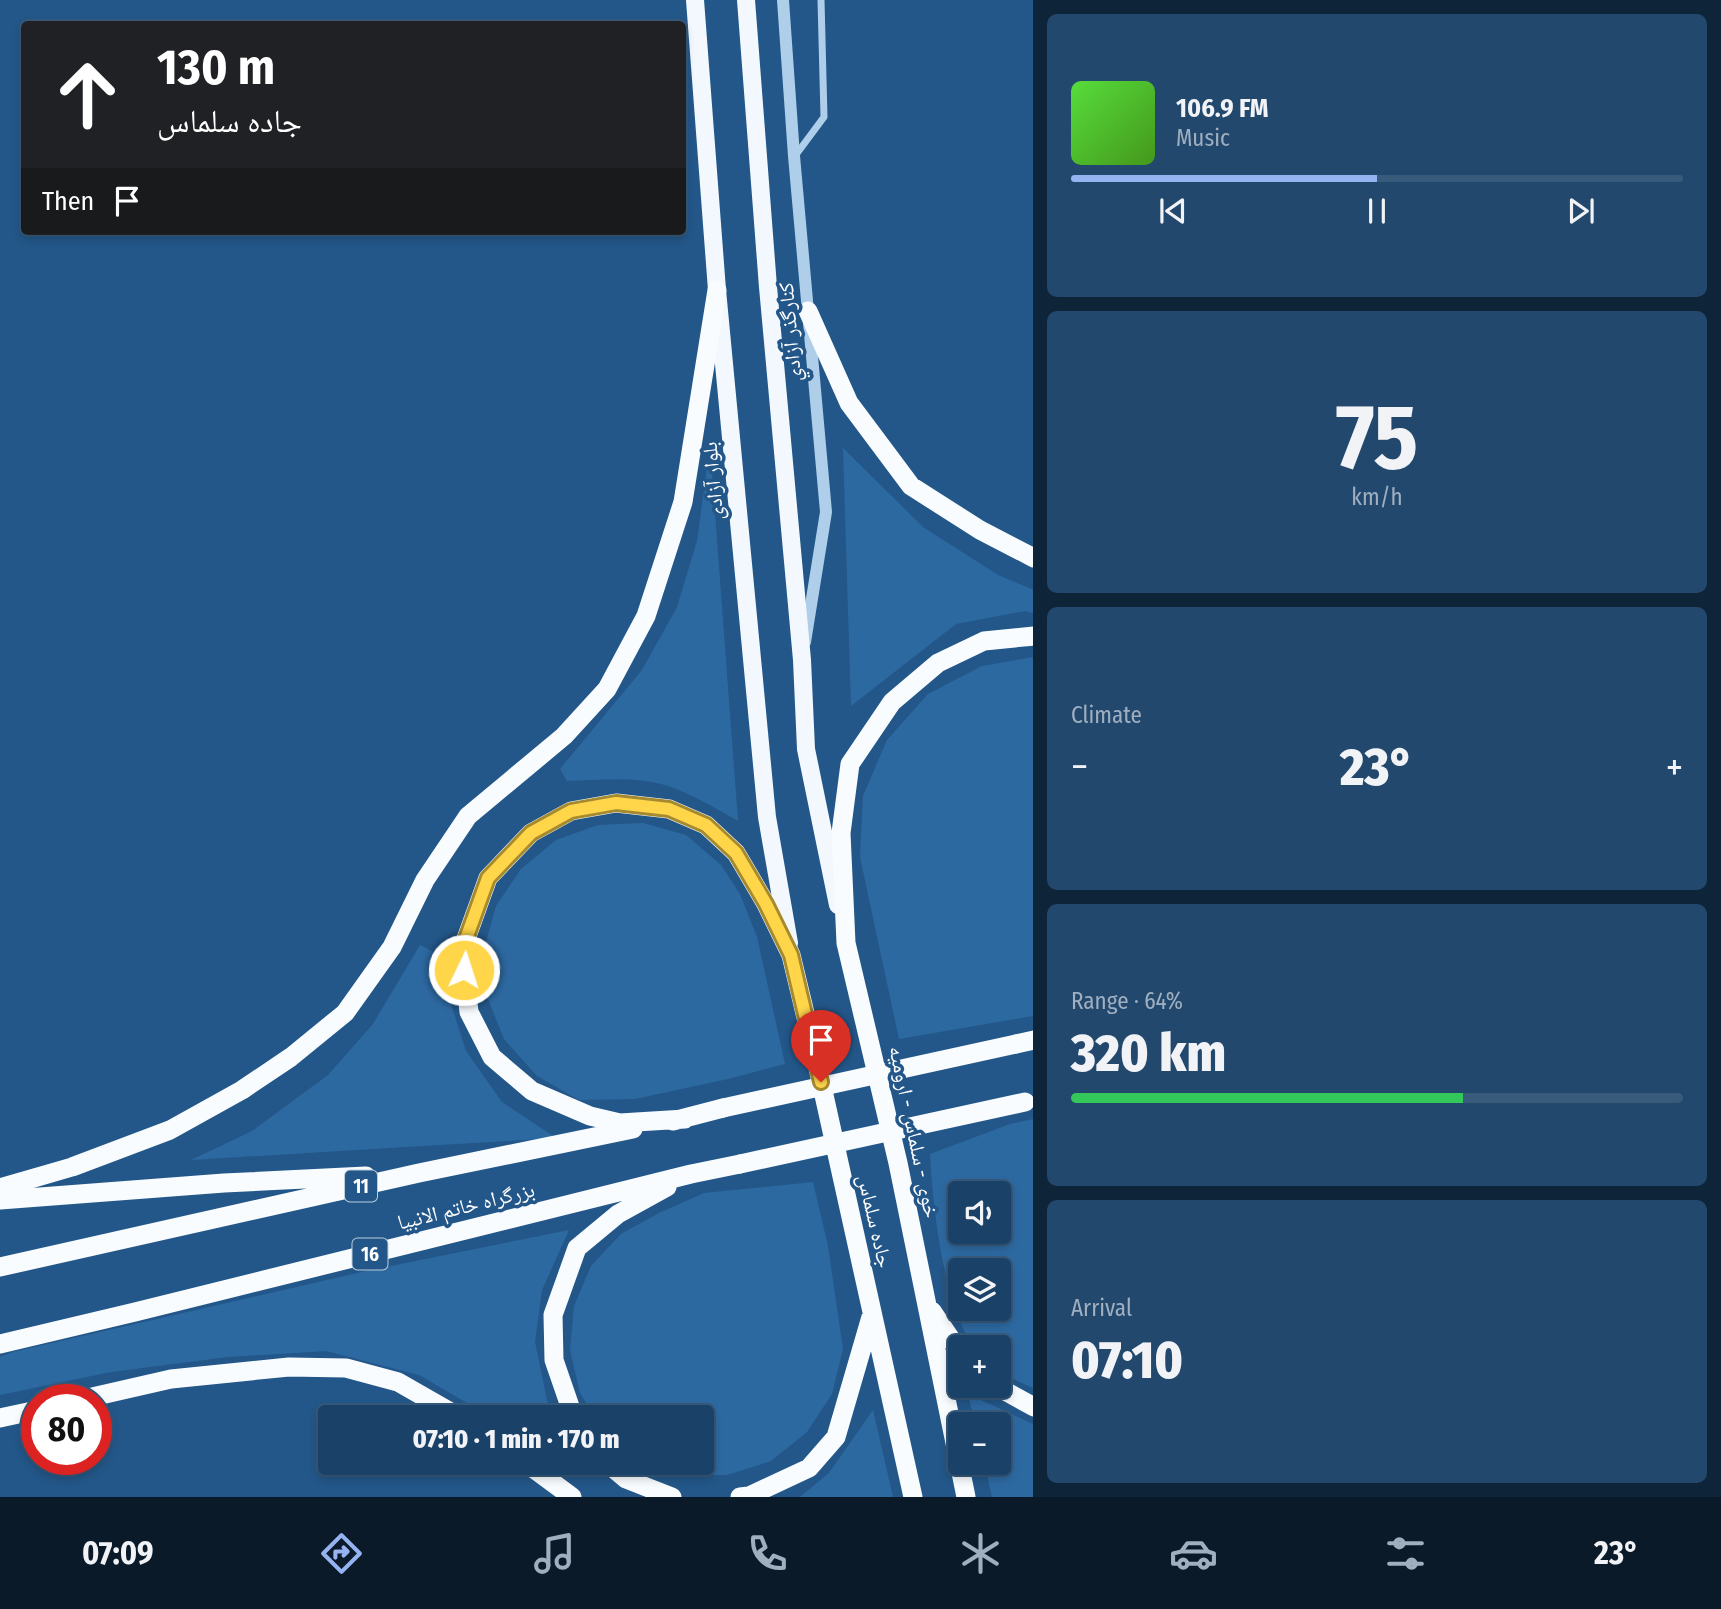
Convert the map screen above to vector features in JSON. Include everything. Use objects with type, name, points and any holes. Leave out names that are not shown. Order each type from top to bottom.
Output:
[{"type":"highway","points":[[0,1188],[72,1167],[170,1130],[242,1090],[291,1057],[345,1013],[392,947],[425,880],[468,816],[564,736],[607,689],[646,616],[683,502],[717,290]]},
{"type":"highway","points":[[808,311],[849,403],[911,486],[980,530],[1033,558]]},
{"type":"highway","name":"خوی - سلماس - ارومیه","points":[[966,1497],[898,1163],[846,943],[841,833],[850,764],[892,702],[938,663],[984,641],[1033,636]]},
{"type":"highway","name":"جاده سلماس","points":[[685,1119],[620,1123],[590,1116],[531,1091],[492,1057],[470,1012],[462,950],[488,878],[531,833],[571,811],[616,803],[669,809],[706,825],[736,853],[766,904],[791,955],[913,1497]]},
{"type":"highway","name":"بزرگراه خاتم الانبیا","points":[[0,1267],[419,1173],[685,1119],[723,1108],[1024,1042]]},
{"type":"highway","name":"بزرگراه خاتم الانبیا","points":[[0,1344],[691,1174],[1029,1101]]},
{"type":"highway","points":[[0,1200],[224,1183],[419,1173]]},
{"type":"highway","points":[[570,1405],[554,1360],[553,1315],[578,1248],[618,1214],[691,1174]]},
{"type":"highway","points":[[926,1302],[948,1335]]},
{"type":"highway","points":[[740,1497],[774,1486],[809,1468],[836,1437],[872,1313]]},
{"type":"highway","points":[[112,1392],[171,1379],[289,1367],[346,1368],[398,1382],[438,1405]]},
{"type":"highway","points":[[1011,1394],[1033,1406]]},
{"type":"highway","points":[[0,1418],[21,1413]]},
{"type":"highway","points":[[542,1475],[572,1497]]},
{"type":"highway","points":[[621,1475],[672,1497]]},
{"type":"main road","name":"بلوار آزادی","points":[[695,0],[717,290],[767,817],[791,955]]},
{"type":"main road","points":[[746,0],[768,287],[802,660],[806,749],[846,943]]},
{"type":"street","name":"کنارگذر آزادي","points":[[783,0],[825,512],[802,660]]},
{"type":"street","points":[[794,156],[824,117],[821,0]]},
{"type":"shaded area","points":[[710,446],[738,821],[693,796],[665,785],[629,780],[567,781],[560,769],[642,670],[677,607],[697,541]]},
{"type":"shaded area","points":[[843,448],[923,527],[998,575],[1033,590],[1033,613],[1025,611],[956,624],[851,706]]},
{"type":"shaded area","points":[[1033,657],[1033,1016],[899,1039],[860,857],[863,796],[887,740],[928,694],[982,666]]},
{"type":"shaded area","points":[[643,823],[686,835],[721,865],[740,894],[757,937],[785,1064],[635,1099],[579,1100],[537,1076],[504,1039],[486,994],[484,949],[496,906],[521,869],[556,840],[598,825]]},
{"type":"shaded area","points":[[420,945],[446,958],[449,998],[466,1051],[502,1102],[556,1138],[191,1160],[252,1131],[328,1075],[373,1024]]},
{"type":"shaded area","points":[[1033,1119],[1033,1388],[1011,1378],[1011,1335],[967,1335],[965,1332],[960,1321],[1011,1321],[1011,1258],[948,1258],[948,1284],[930,1154],[1010,1124]]},
{"type":"shaded area","points":[[813,1182],[828,1246],[843,1349],[832,1394],[807,1432],[771,1461],[727,1475],[714,1475],[714,1405],[588,1405],[580,1393],[570,1350],[574,1306],[591,1266],[621,1234],[704,1193]]},
{"type":"shaded area","points":[[569,1230],[542,1290],[535,1342],[548,1405],[470,1405],[419,1375],[326,1351],[228,1357],[111,1372],[53,1384],[21,1384],[21,1391],[0,1395],[0,1357],[13,1352],[366,1271]]},
{"type":"shaded area","points":[[969,1398],[977,1398],[1007,1412],[972,1412]]},
{"type":"shaded area","points":[[873,1410],[893,1497],[800,1497],[829,1473]]},
{"type":"shaded area","points":[[1011,1414],[1033,1424],[1033,1497],[992,1497],[987,1475],[1011,1475]]},
{"type":"route","points":[[464,970],[462,950],[488,878],[531,833],[571,811],[616,803],[669,809],[706,825],[736,853],[766,904],[791,955],[821,1082]]}]
